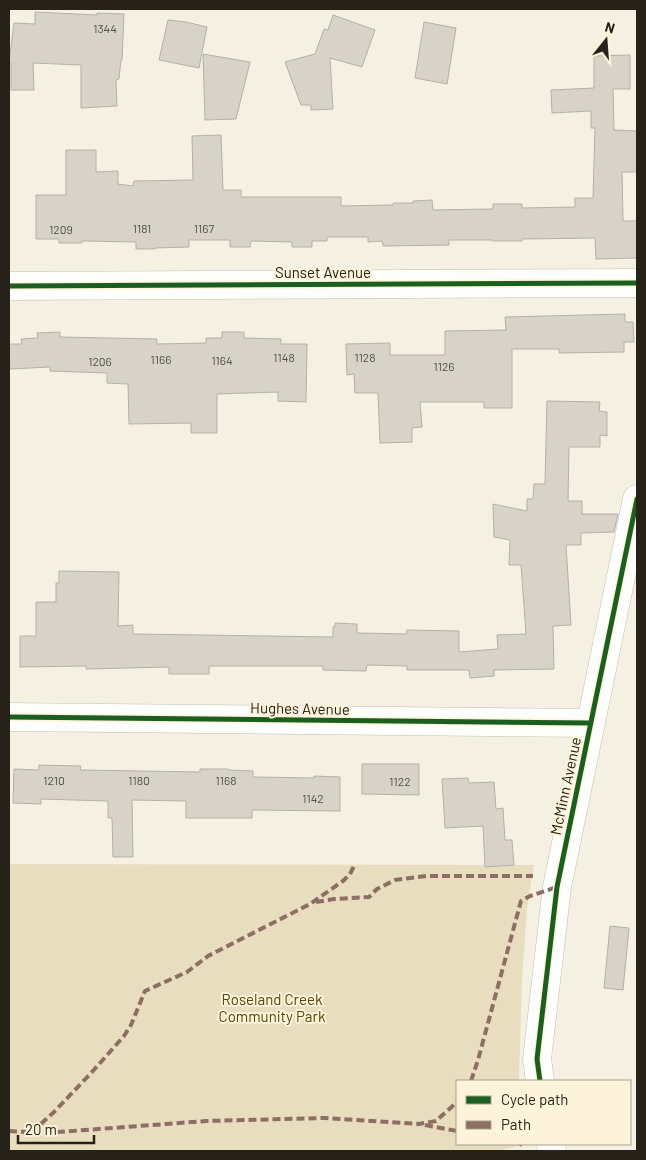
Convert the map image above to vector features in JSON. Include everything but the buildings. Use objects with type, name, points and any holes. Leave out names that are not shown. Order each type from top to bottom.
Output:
[{"type":"street","name":"Sunset Avenue","points":[[9,286],[637,284]]},
{"type":"street","name":"McMinn Avenue","points":[[540,1080],[537,1059],[557,887],[637,499]]},
{"type":"street","name":"Hughes Avenue","points":[[9,718],[591,723]]},
{"type":"green space","name":"Roseland Creek Community Park","points":[[9,864],[534,865],[527,909],[522,978],[519,1080],[456,1080],[456,1145],[522,1145],[497,1151],[9,1151]]},
{"type":"marked path","points":[[32,1132],[54,1112],[124,1036],[131,1025],[145,991],[187,972],[208,956],[310,904],[343,881],[350,874],[355,864]]},
{"type":"marked path","points":[[316,902],[369,897],[377,889],[395,880],[426,876],[533,876]]},
{"type":"marked path","points":[[471,1080],[521,901],[557,887]]},
{"type":"marked path","points":[[9,1131],[45,1133],[206,1121],[325,1118],[419,1124],[436,1121],[456,1103]]},
{"type":"marked path","points":[[425,1125],[456,1131]]},
{"type":"cycle path","points":[[9,286],[637,283]]},
{"type":"cycle path","points":[[540,1080],[537,1059],[557,887],[637,499]]},
{"type":"cycle path","points":[[9,717],[591,723]]}]
